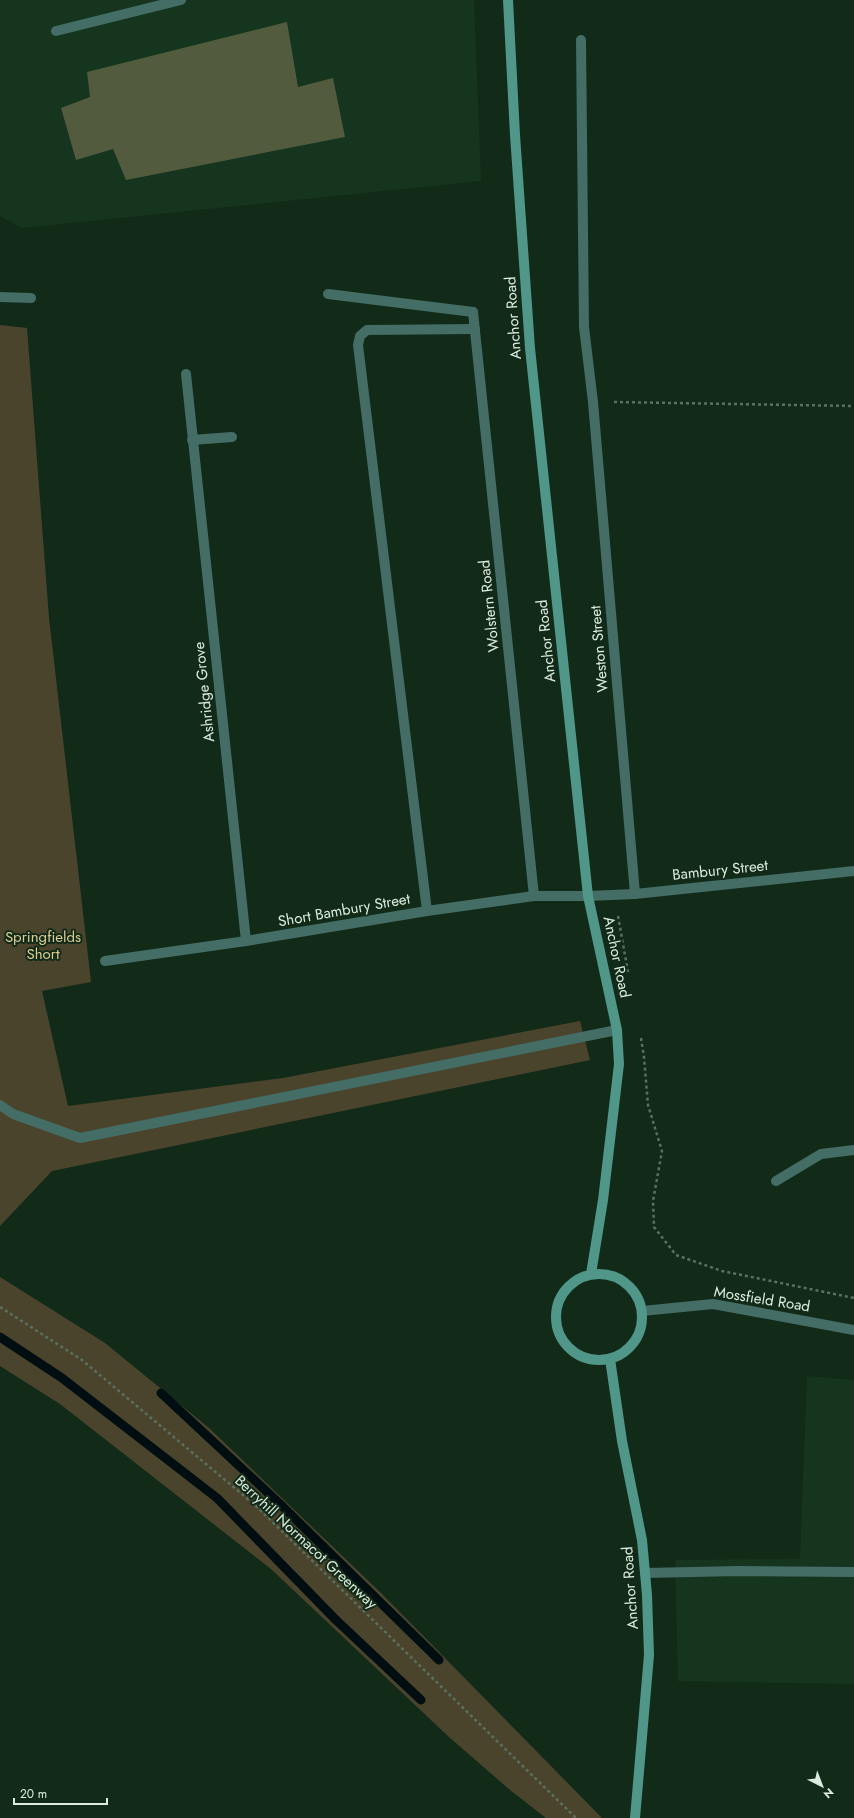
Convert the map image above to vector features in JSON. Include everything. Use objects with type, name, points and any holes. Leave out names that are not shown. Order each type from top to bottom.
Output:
[{"type":"main road","name":"Anchor Road","points":[[508,0],[515,135],[530,348],[588,896],[617,1030],[619,1064],[603,1200],[591,1274]]},
{"type":"main road","points":[[591,1274],[616,1277],[628,1285],[637,1297],[642,1311],[641,1326],[635,1340],[623,1353],[610,1359],[594,1360],[581,1357],[569,1348],[561,1339],[556,1325],[556,1313],[560,1298],[577,1280],[591,1274]]},
{"type":"main road","name":"Anchor Road","points":[[610,1359],[622,1441],[642,1540],[645,1573],[649,1655],[635,1818]]},
{"type":"street","points":[[56,31],[181,0]]},
{"type":"street","name":"Weston Street","points":[[581,40],[584,326],[593,402],[635,894]]},
{"type":"street","name":"Wolstern Road","points":[[328,294],[473,312],[534,896]]},
{"type":"street","points":[[0,297],[31,298]]},
{"type":"street","points":[[427,911],[358,345],[360,336],[367,330],[475,329]]},
{"type":"street","name":"Ashridge Grove","points":[[186,374],[246,942]]},
{"type":"street","points":[[192,440],[232,437]]},
{"type":"street","name":"Bambury Street","points":[[588,896],[614,896],[854,871]]},
{"type":"street","name":"Short Bambury Street","points":[[105,960],[246,942],[427,911],[534,896],[588,896]]},
{"type":"street","points":[[0,1105],[13,1114],[80,1138],[617,1030]]},
{"type":"street","points":[[776,1181],[821,1154],[854,1150]]},
{"type":"street","name":"Mossfield Road","points":[[642,1311],[712,1304],[854,1330]]},
{"type":"street","points":[[645,1573],[739,1571],[854,1572]]},
{"type":"path","points":[[593,402],[854,406]]},
{"type":"path","points":[[614,896],[628,972]]},
{"type":"path","points":[[640,1034],[644,1057],[648,1105],[662,1151],[653,1200],[654,1227],[676,1255],[722,1271],[854,1298]]},
{"type":"path","name":"Berryhill Normacot Greenway","points":[[0,1307],[82,1360],[256,1506],[576,1818]]},
{"type":"shaded area","points":[[0,0],[474,0],[481,181],[22,228],[0,216]]},
{"type":"shaded area","points":[[807,1376],[854,1380],[854,1684],[678,1681],[675,1560],[800,1559]]},
{"type":"green space","name":"Springfields Short","points":[[0,325],[27,328],[49,618],[91,982],[42,991],[68,1106],[283,1078],[580,1021],[590,1060],[52,1171],[0,1226]]},
{"type":"green space","points":[[0,1277],[105,1343],[209,1428],[382,1594],[602,1818],[546,1818],[510,1790],[449,1737],[271,1569],[60,1404],[0,1366]]},
{"type":"building","points":[[287,22],[298,87],[333,78],[345,137],[126,180],[113,149],[76,160],[61,108],[90,97],[87,72]]},
{"type":"waterway","points":[[0,1337],[62,1378],[217,1498],[336,1620],[421,1700]]},
{"type":"waterway","points":[[161,1393],[280,1504],[439,1660]]}]
